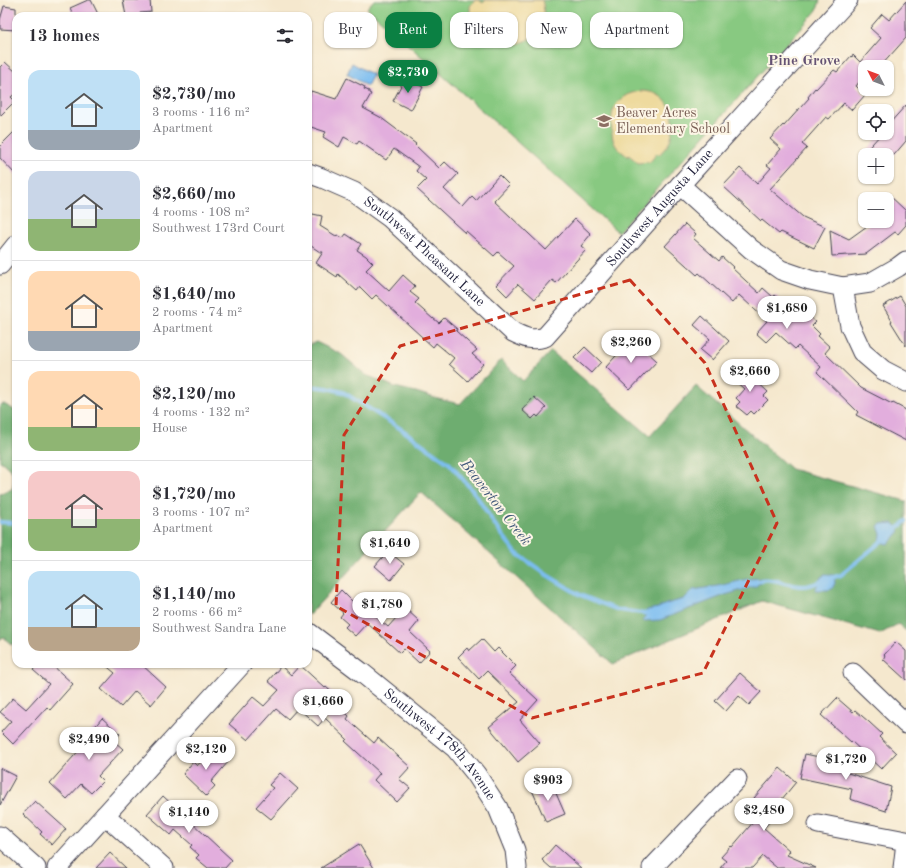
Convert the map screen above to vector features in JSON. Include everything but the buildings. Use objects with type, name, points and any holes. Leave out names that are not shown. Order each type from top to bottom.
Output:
[{"type":"street","name":"Southwest Augusta Lane","points":[[533,339],[538,339],[545,336],[848,0]]},
{"type":"street","name":"Southwest Pheasant Lane","points":[[312,174],[354,192],[390,218],[513,332],[523,337],[533,339]]},
{"type":"street","points":[[680,185],[750,249],[781,270],[810,280],[843,287],[870,283],[906,261]]},
{"type":"street","points":[[0,264],[12,250]]},
{"type":"street","points":[[843,287],[850,326],[862,352],[883,370],[906,382]]},
{"type":"street","name":"Southwest 178th Avenue","points":[[312,635],[361,672],[455,748],[476,774],[498,808],[515,850],[517,868]]},
{"type":"street","points":[[57,868],[238,668]]},
{"type":"street","points":[[853,673],[906,724]]},
{"type":"street","points":[[652,868],[738,779]]},
{"type":"street","points":[[105,815],[164,868]]},
{"type":"street","points":[[818,824],[906,842],[903,868]]},
{"type":"street","points":[[0,836],[36,868]]},
{"type":"highlighted area","points":[[630,280],[705,363],[777,523],[703,673],[532,718],[336,606],[344,435],[400,346]]},
{"type":"green space","name":"Beaver Acres Elementary School","points":[[374,0],[820,0],[817,10],[618,232],[412,48],[442,48],[442,12],[385,12],[385,24],[377,17],[377,12],[371,12],[367,8]]},
{"type":"green space","points":[[316,342],[341,354],[366,375],[395,387],[460,404],[501,360],[523,381],[551,351],[650,436],[696,386],[791,469],[906,501],[906,631],[898,624],[880,634],[762,601],[613,664],[421,492],[312,612],[312,344]]},
{"type":"green space","points":[[4,404],[12,409],[12,471],[0,461],[0,405]]},
{"type":"green space","points":[[12,489],[12,645],[3,637],[0,640],[0,494]]},
{"type":"sand","points":[[475,0],[479,0],[483,3],[486,0],[542,0],[544,8],[544,12],[526,12],[526,41],[518,44],[518,12],[470,12],[470,6]]},
{"type":"sand","points":[[641,91],[651,92],[666,101],[670,108],[673,125],[669,143],[659,155],[657,153],[650,162],[638,163],[629,155],[628,157],[616,146],[612,137],[611,123],[614,109],[621,99],[626,95]]},
{"type":"water","points":[[352,63],[373,75],[367,86],[347,74]]},
{"type":"water","points":[[894,523],[900,531],[888,544],[880,542],[881,534],[878,526],[881,524]]},
{"type":"water","points":[[825,575],[834,575],[835,583],[832,589],[815,590],[821,577]]},
{"type":"water","points":[[766,578],[756,586],[725,595],[660,620],[643,621],[647,610],[658,608],[684,599],[693,590],[747,579]]},
{"type":"waterway","name":"Beaverton Creek","points":[[312,386],[343,392],[401,429],[450,464],[476,495],[495,525],[516,553],[547,575],[580,595],[618,610],[650,614]]},
{"type":"waterway","name":"Beaverton Creek","points":[[894,531],[906,521]]},
{"type":"waterway","name":"Beaverton Creek","points":[[0,522],[12,523]]},
{"type":"waterway","name":"Beaverton Creek","points":[[831,578],[841,575],[884,539]]},
{"type":"waterway","name":"Beaverton Creek","points":[[761,580],[766,579],[799,586],[811,585],[822,581]]},
{"type":"place","name":"Beaver Acres Elementary School","points":[[604,121]]},
{"type":"district","name":"Pine Grove","points":[[804,61]]}]
